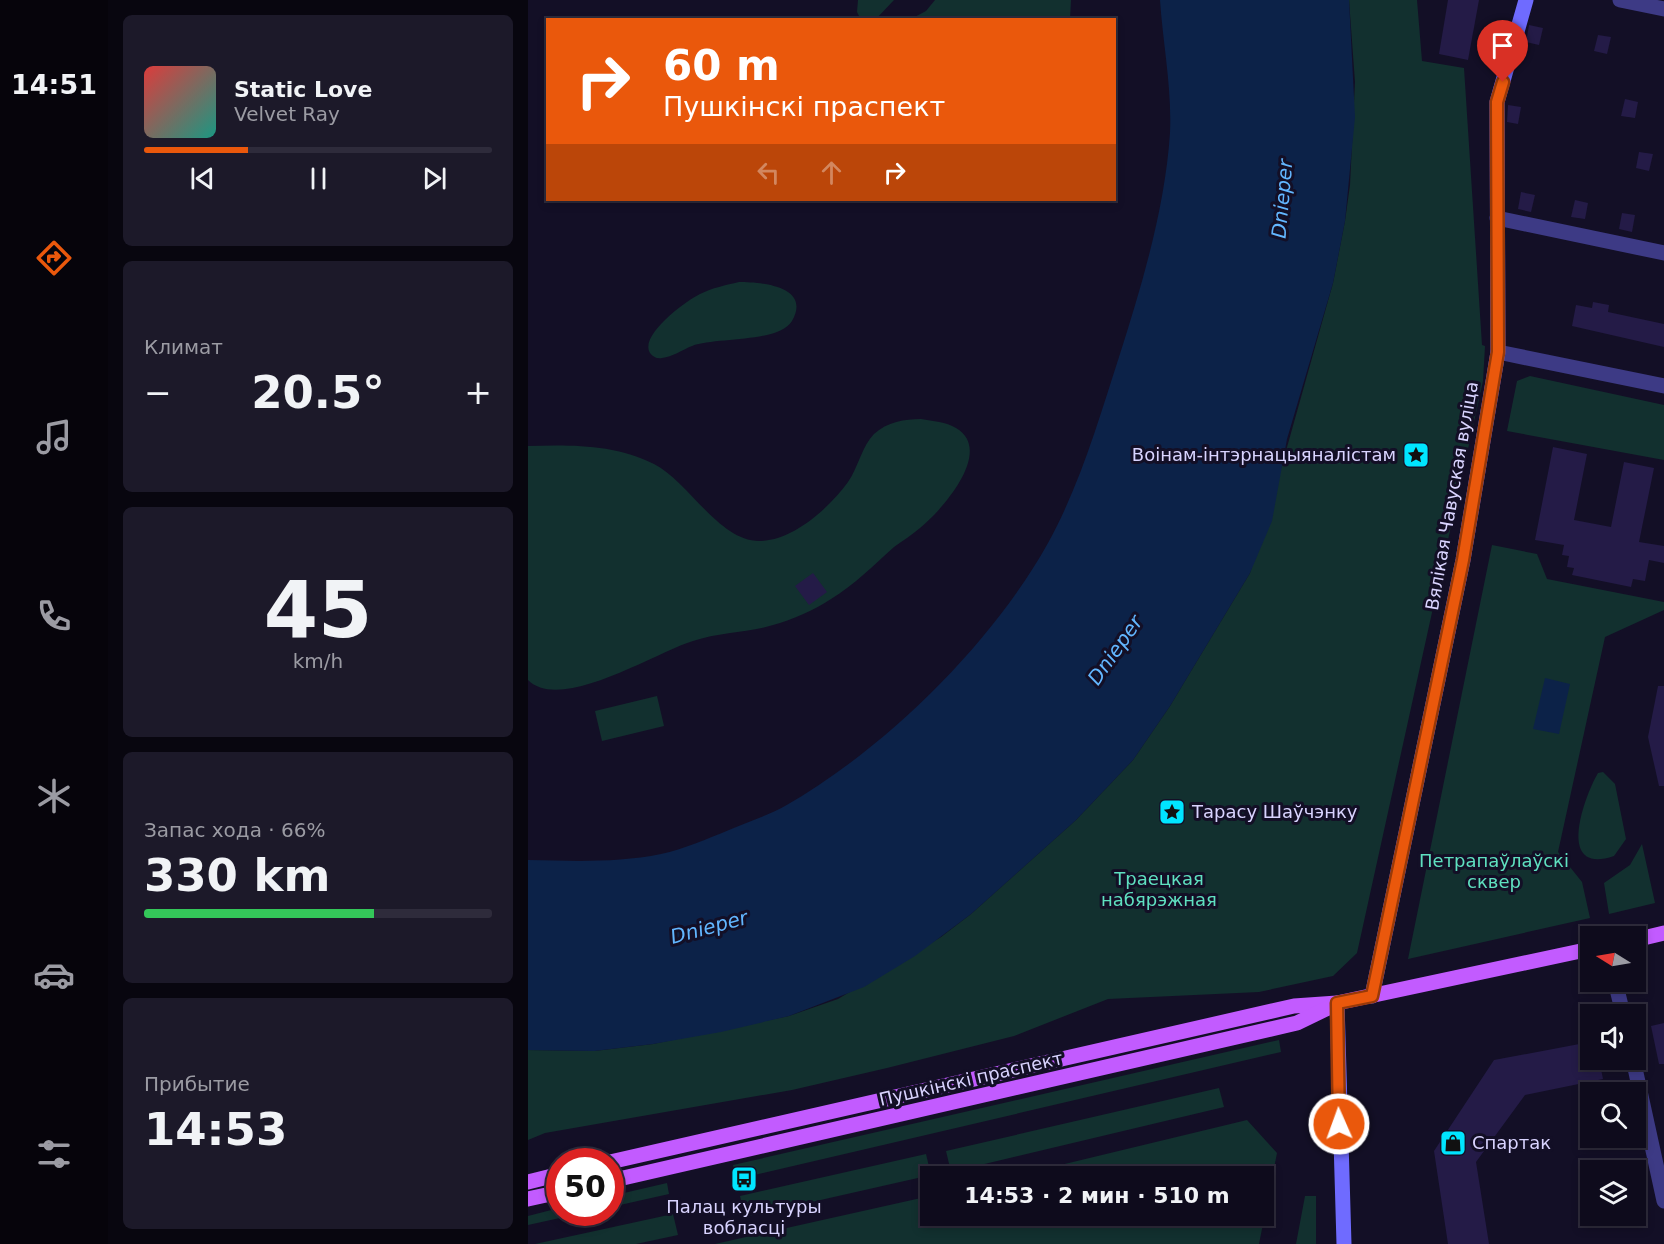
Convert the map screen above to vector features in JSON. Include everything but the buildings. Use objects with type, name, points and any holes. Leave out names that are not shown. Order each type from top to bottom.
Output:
[{"type":"main road","name":"Вялікая Чавуская вуліца","points":[[1372,996],[1463,560],[1498,352],[1497,102],[1526,0]]},
{"type":"main road","points":[[1646,937],[1664,933]]},
{"type":"main road","name":"Пушкінскі праспект","points":[[624,1159],[1293,1006],[1337,1003],[1580,951]]},
{"type":"main road","name":"Пушкінскі праспект","points":[[624,1178],[1297,1023],[1337,1003]]},
{"type":"main road","points":[[1337,1003],[1344,1244]]},
{"type":"main road","points":[[528,1182],[546,1178]]},
{"type":"main road","points":[[528,1199],[546,1195]]},
{"type":"street","points":[[1620,0],[1664,9]]},
{"type":"street","points":[[1497,218],[1664,254]]},
{"type":"street","points":[[1498,352],[1664,386]]},
{"type":"street","points":[[1635,1070],[1664,1201]]},
{"type":"green space","points":[[858,0],[894,0],[877,18],[860,18],[857,12]]},
{"type":"green space","points":[[935,0],[1071,0],[1070,18],[913,18],[926,11]]},
{"type":"green space","name":"Траецкая набярэжная","points":[[1349,0],[1417,0],[1422,61],[1464,68],[1482,345],[1485,346],[1483,381],[1357,953],[1333,976],[1259,992],[1108,999],[1014,1036],[887,1068],[792,1090],[545,1133],[528,1140],[528,1050],[594,1051],[653,1044],[789,1016],[838,999],[941,937],[971,914],[1076,820],[1133,760],[1170,706],[1250,573],[1284,458],[1333,283],[1345,221],[1350,185],[1355,82]]},
{"type":"green space","points":[[739,282],[770,285],[790,293],[795,300],[796,309],[792,321],[785,328],[761,336],[703,343],[662,358],[650,353],[648,346],[651,337],[675,311],[705,292]]},
{"type":"green space","points":[[1530,376],[1664,405],[1664,460],[1507,431],[1517,381]]},
{"type":"green space","points":[[921,419],[952,426],[967,438],[970,451],[960,480],[951,495],[917,531],[894,547],[864,575],[818,607],[763,628],[693,641],[585,685],[562,689],[543,688],[528,680],[528,446],[592,447],[639,457],[667,472],[730,531],[744,538],[759,541],[772,540],[797,529],[831,502],[848,482],[866,445],[879,430],[896,422]]},
{"type":"green space","name":"Петрапаўлаўскі сквер","points":[[1492,545],[1537,554],[1547,579],[1664,602],[1664,610],[1605,637],[1558,852],[1582,882],[1590,918],[1408,959]]},
{"type":"green space","points":[[657,696],[664,726],[602,741],[595,711]]},
{"type":"green space","points":[[1603,772],[1615,784],[1626,839],[1614,856],[1596,859],[1585,855],[1579,845],[1579,831],[1581,815],[1592,784],[1598,773]]},
{"type":"green space","points":[[1642,844],[1655,903],[1609,914],[1604,883],[1630,865]]},
{"type":"green space","points":[[1279,1040],[1281,1052],[737,1179],[733,1165]]},
{"type":"green space","points":[[1219,1088],[1224,1107],[976,1166],[950,1166],[946,1151]]},
{"type":"green space","points":[[1247,1120],[1277,1153],[1274,1168],[1274,1166],[1056,1166]]},
{"type":"green space","points":[[926,1154],[929,1166],[920,1166],[920,1177],[745,1217],[740,1196]]},
{"type":"green space","points":[[667,1183],[669,1194],[624,1204],[624,1193]]},
{"type":"green space","points":[[1305,1196],[1316,1196],[1316,1244],[1296,1244]]},
{"type":"green space","points":[[920,1198],[920,1226],[1263,1226],[1259,1244],[715,1244]]},
{"type":"green space","points":[[546,1211],[546,1221],[528,1225],[528,1216]]},
{"type":"green space","points":[[673,1214],[678,1235],[636,1244],[535,1244],[624,1226]]},
{"type":"water","name":"Dnieper","points":[[1160,0],[1349,0],[1355,117],[1345,221],[1333,283],[1287,439],[1272,521],[1250,573],[1170,706],[1133,760],[1076,820],[971,914],[915,956],[864,987],[789,1016],[721,1032],[653,1044],[594,1051],[528,1050],[528,860],[611,860],[661,854],[704,840],[785,806],[860,755],[933,691],[967,656],[997,619],[1025,581],[1048,543],[1070,498],[1096,428],[1136,302],[1158,218],[1170,133],[1169,83]]},
{"type":"water","points":[[1545,678],[1570,684],[1559,734],[1533,729]]},
{"type":"place","name":"Воінам-інтэрнацыяналістам","points":[[1416,455]]},
{"type":"place","name":"Тарасу Шаўчэнку","points":[[1172,812]]},
{"type":"place","name":"Спартак","points":[[1453,1143]]},
{"type":"place","name":"Палац культуры вобласці","points":[[744,1179]]},
{"type":"route","points":[[1339,1124],[1337,1003],[1372,996],[1463,560],[1498,352],[1497,102],[1503,82]]}]
